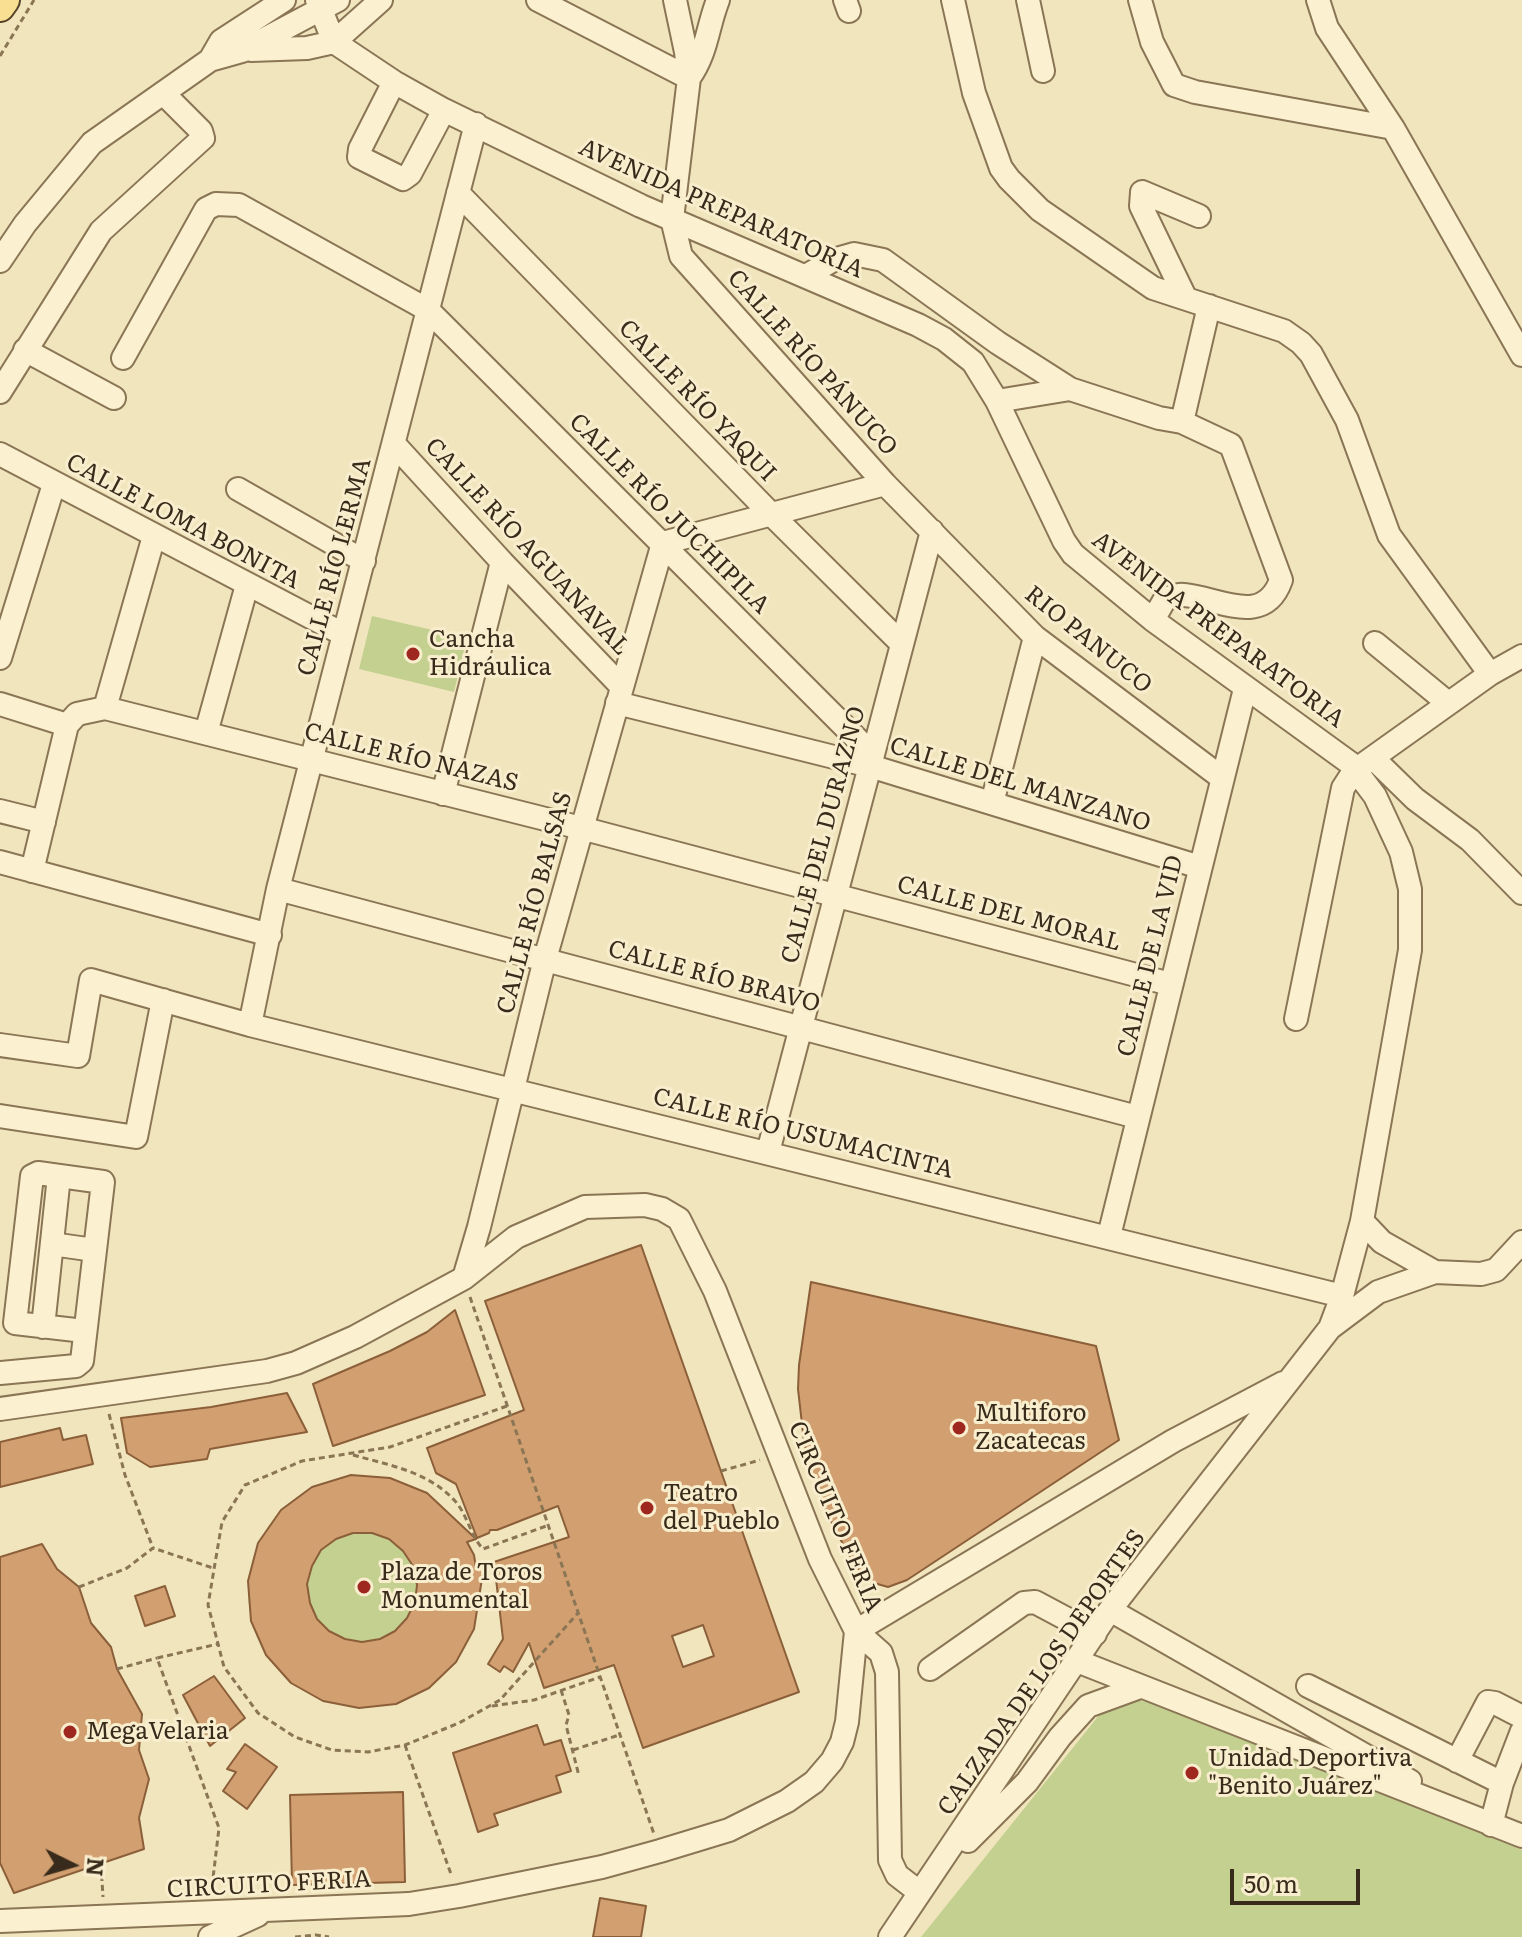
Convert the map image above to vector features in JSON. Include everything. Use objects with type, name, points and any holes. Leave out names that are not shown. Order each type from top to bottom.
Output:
[{"type":"main road","points":[[0,7],[5,0]]},
{"type":"street","points":[[210,60],[221,41],[284,0]]},
{"type":"street","points":[[0,261],[25,224],[92,143],[210,60],[242,51],[307,48],[334,42],[381,0]]},
{"type":"street","points":[[538,0],[689,78]]},
{"type":"street","points":[[672,219],[689,78],[675,0]]},
{"type":"street","points":[[689,78],[700,62],[708,11],[718,0]]},
{"type":"street","points":[[953,0],[974,93],[1001,168],[1040,210],[1153,288],[1284,331],[1301,343],[1311,354],[1347,420],[1389,535],[1490,674]]},
{"type":"street","points":[[1028,0],[1043,71]]},
{"type":"street","points":[[1140,0],[1152,42],[1174,85],[1195,92],[1393,128]]},
{"type":"street","points":[[1318,0],[1327,28],[1393,128],[1522,355]]},
{"type":"street","points":[[242,51],[326,3],[334,42]]},
{"type":"street","name":"AVENIDA PREPARATORIA","points":[[334,42],[394,82],[444,110],[672,219],[944,339],[973,362],[997,401],[1073,554],[1153,620],[1245,689],[1350,763],[1363,765],[1415,799],[1470,840],[1522,893]]},
{"type":"street","points":[[394,82],[360,149],[359,157],[403,179],[410,174],[444,110]]},
{"type":"street","points":[[0,392],[101,231],[203,138],[201,131],[163,93]]},
{"type":"street","name":"CALLE RÍO LERMA","points":[[250,1025],[278,889],[476,124]]},
{"type":"street","points":[[1185,297],[1141,206],[1140,197],[1142,192],[1199,216]]},
{"type":"street","name":"CALLE RÍO YAQUI","points":[[458,193],[901,643]]},
{"type":"street","name":"CALLE RÍO JUCHIPILA","points":[[123,358],[206,209],[216,204],[239,205],[428,310],[663,543],[872,761]]},
{"type":"street","name":"CALLE RÍO PÁNUCO","points":[[672,219],[681,256],[885,484],[932,531]]},
{"type":"street","points":[[806,276],[833,260],[854,254],[883,260],[998,343],[1070,389],[1159,418],[1182,422],[1231,445],[1281,580],[1277,592],[1260,605],[1245,608],[1181,594],[1165,599],[1153,620]]},
{"type":"street","points":[[1182,422],[1209,306]]},
{"type":"street","points":[[25,350],[114,398]]},
{"type":"street","points":[[997,401],[1070,389]]},
{"type":"street","name":"CALLE RÍO AGUANAVAL","points":[[394,444],[619,694]]},
{"type":"street","name":"CALLE LOMA BONITA","points":[[0,454],[343,634]]},
{"type":"street","points":[[0,658],[54,484]]},
{"type":"street","points":[[663,543],[885,484]]},
{"type":"street","points":[[238,489],[364,561]]},
{"type":"street","name":"RIO PANUCO","points":[[932,531],[1035,637],[1222,778]]},
{"type":"street","name":"CALLE DEL DURAZNO","points":[[768,1152],[932,531]]},
{"type":"street","points":[[32,871],[67,725],[77,714],[105,708],[154,536]]},
{"type":"street","name":"CALLE RÍO BALSAS","points":[[464,1278],[545,959],[663,543]]},
{"type":"street","points":[[443,794],[502,562]]},
{"type":"street","points":[[206,733],[247,585]]},
{"type":"street","points":[[992,803],[1035,637]]},
{"type":"street","points":[[1375,643],[1448,703]]},
{"type":"street","points":[[1296,1019],[1343,788],[1363,765],[1490,674],[1522,656]]},
{"type":"street","name":"CALLE DE LA VID","points":[[1109,1236],[1245,689]]},
{"type":"street","points":[[619,694],[872,761]]},
{"type":"street","points":[[0,704],[67,725]]},
{"type":"street","name":"CALLE RÍO NAZAS","points":[[105,708],[834,895]]},
{"type":"street","name":"CALLE DEL MANZANO","points":[[872,761],[992,803],[1200,867]]},
{"type":"street","name":"AVENIDA PREPARATORIA","points":[[1330,1328],[1362,1221],[1410,950],[1410,889],[1401,852],[1363,765]]},
{"type":"street","points":[[0,811],[44,822]]},
{"type":"street","points":[[0,862],[270,935]]},
{"type":"street","name":"CALLE RÍO BRAVO","points":[[278,889],[1137,1117]]},
{"type":"street","name":"CALLE DEL MORAL","points":[[834,895],[1170,984]]},
{"type":"street","name":"CALLE RÍO USUMACINTA","points":[[0,1045],[78,1056],[91,980],[250,1025],[1342,1296]]},
{"type":"street","points":[[0,1116],[136,1137],[163,1000]]},
{"type":"street","points":[[0,1373],[76,1366],[82,1361],[103,1182],[38,1173],[32,1176],[15,1323],[84,1331]]},
{"type":"street","points":[[43,1327],[59,1176]]},
{"type":"street","name":"CIRCUITO FERIA","points":[[0,1409],[267,1371],[296,1363],[355,1337],[464,1278],[516,1237],[585,1207],[645,1205],[662,1209],[679,1219],[715,1291],[820,1559],[856,1631],[847,1722],[842,1742],[832,1761],[814,1782],[787,1801],[729,1830],[602,1867],[409,1904],[0,1921]]},
{"type":"street","points":[[1362,1221],[1382,1242],[1435,1272]]},
{"type":"street","points":[[1330,1328],[1378,1292],[1435,1272],[1481,1274],[1496,1270],[1522,1242]]},
{"type":"street","points":[[52,1244],[94,1250]]},
{"type":"street","name":"CALZADA DE LOS DEPORTES","points":[[890,1937],[1110,1610],[1330,1328]]},
{"type":"street","points":[[1140,1687],[1088,1706],[1060,1737],[1027,1782],[926,1884],[897,1875],[890,1860],[887,1672],[881,1653],[856,1631],[1160,1449],[1291,1378]]},
{"type":"street","points":[[930,1669],[1024,1603],[1035,1602],[1095,1634]]},
{"type":"street","points":[[1110,1610],[1484,1822]]},
{"type":"street","points":[[1077,1661],[1522,1836]]},
{"type":"street","points":[[1308,1686],[1502,1783]]},
{"type":"street","points":[[1457,1761],[1488,1702],[1522,1717]]},
{"type":"street","points":[[1484,1822],[1522,1731]]},
{"type":"street","points":[[210,1937],[270,1910]]},
{"type":"street","points":[[0,1928],[1,1937]]},
{"type":"path","points":[[0,56],[34,0]]},
{"type":"path","points":[[464,1278],[660,1851]]},
{"type":"path","points":[[104,1395],[125,1475],[153,1548]]},
{"type":"path","points":[[507,1406],[390,1447],[302,1461],[245,1485],[222,1522],[208,1605],[224,1667],[258,1713],[295,1737],[332,1750],[368,1752],[405,1745],[459,1723],[500,1700],[579,1612]]},
{"type":"path","points":[[721,1471],[779,1454]]},
{"type":"path","points":[[351,1455],[421,1475],[456,1502],[475,1540],[483,1549],[549,1525]]},
{"type":"path","points":[[153,1548],[213,1568]]},
{"type":"path","points":[[79,1587],[127,1568],[153,1548]]},
{"type":"path","points":[[117,1669],[218,1644]]},
{"type":"path","points":[[157,1658],[219,1828],[213,1878],[191,1915]]},
{"type":"path","points":[[488,1707],[534,1700],[600,1676]]},
{"type":"path","points":[[561,1690],[569,1715],[566,1725],[579,1776]]},
{"type":"path","points":[[573,1750],[619,1735]]},
{"type":"path","points":[[405,1745],[459,1896]]},
{"type":"path","points":[[101,1865],[104,1919]]},
{"type":"path","points":[[295,1937],[329,1937]]},
{"type":"green space","name":"Cancha Hidráulica","points":[[372,616],[467,638],[454,692],[359,669]]},
{"type":"green space","name":"Plaza de Toros Monumental","points":[[363,1477],[385,1479],[407,1486],[427,1496],[444,1511],[459,1528],[469,1548],[476,1570],[476,1614],[469,1636],[459,1656],[444,1673],[427,1688],[407,1698],[385,1705],[363,1707],[341,1705],[319,1698],[299,1688],[282,1673],[267,1656],[257,1636],[250,1614],[248,1592],[250,1570],[257,1548],[267,1528],[282,1511],[299,1496],[319,1486],[341,1479]]},
{"type":"green space","name":"Unidad Deportiva \"Benito Juárez\"","points":[[1112,1699],[1164,1705],[1522,1850],[1522,1937],[921,1937]]},
{"type":"building","points":[[641,1245],[799,1692],[643,1748],[614,1665],[544,1688],[529,1643],[513,1672],[504,1666],[500,1672],[488,1664],[503,1639],[494,1562],[569,1537],[558,1506],[490,1530],[477,1538],[456,1484],[436,1473],[427,1448],[524,1410],[485,1301]],"holes":[[[703,1625],[714,1656],[683,1667],[672,1636]]]},
{"type":"building","name":"Multiforo Zacatecas","points":[[811,1282],[1096,1346],[1119,1440],[907,1580],[888,1587],[867,1581],[850,1558],[827,1513],[804,1442],[798,1389],[799,1365]]},
{"type":"building","points":[[455,1310],[485,1395],[333,1446],[313,1384],[427,1332]]},
{"type":"building","points":[[287,1393],[307,1432],[210,1449],[207,1459],[150,1467],[127,1453],[121,1418],[211,1407]]},
{"type":"building","points":[[60,1428],[63,1440],[86,1435],[93,1464],[0,1487],[0,1442]]},
{"type":"building","name":"Plaza de Toros Monumental","points":[[351,1475],[390,1478],[427,1493],[476,1539],[467,1542],[476,1568],[484,1566],[474,1629],[456,1662],[429,1688],[396,1704],[359,1708],[323,1701],[291,1683],[266,1655],[251,1621],[248,1581],[258,1543],[281,1510],[312,1487]],"holes":[[[353,1533],[372,1533],[389,1539],[403,1551],[413,1566],[417,1585],[415,1602],[407,1618],[395,1631],[380,1639],[362,1642],[345,1639],[329,1631],[317,1619],[307,1584],[321,1550],[336,1539]]]},
{"type":"building","name":"MegaVelaria","points":[[42,1544],[57,1569],[79,1587],[91,1623],[111,1647],[117,1669],[142,1714],[139,1750],[149,1779],[139,1818],[144,1849],[14,1893],[0,1863],[0,1557]]},
{"type":"building","points":[[165,1586],[175,1616],[145,1626],[135,1596]]},
{"type":"building","points":[[214,1676],[245,1718],[210,1746],[183,1695]]},
{"type":"building","points":[[537,1725],[544,1745],[561,1740],[571,1771],[556,1776],[561,1792],[494,1814],[498,1825],[478,1832],[453,1753]]},
{"type":"building","points":[[245,1744],[277,1767],[247,1809],[223,1791],[236,1772],[227,1769]]},
{"type":"building","points":[[403,1792],[405,1882],[292,1885],[290,1795]]},
{"type":"building","points":[[600,1898],[646,1906],[641,1937],[593,1937]]},
{"type":"place","name":"Cancha Hidráulica","points":[[413,654]]},
{"type":"place","name":"Multiforo Zacatecas","points":[[959,1428]]},
{"type":"place","name":"Teatro del Pueblo","points":[[647,1508]]},
{"type":"place","name":"Plaza de Toros Monumental","points":[[364,1587]]},
{"type":"place","name":"MegaVelaria","points":[[70,1732]]},
{"type":"place","name":"Unidad Deportiva \"Benito Juárez\"","points":[[1192,1773]]}]
